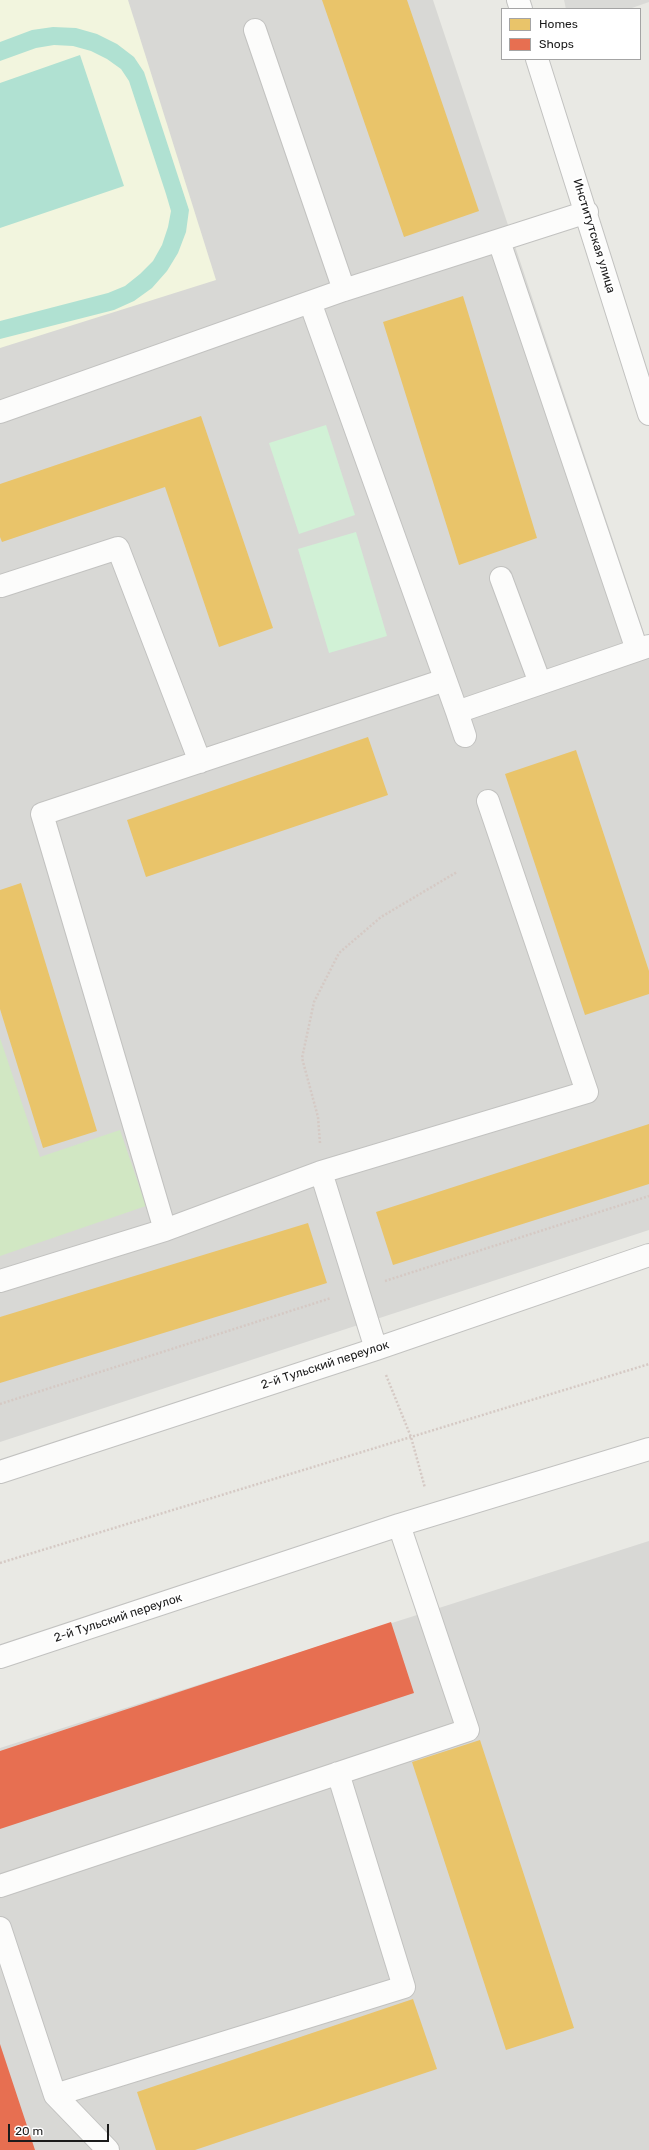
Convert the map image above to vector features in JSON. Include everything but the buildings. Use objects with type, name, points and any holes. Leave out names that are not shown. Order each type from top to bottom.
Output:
[{"type":"street","points":[[255,30],[344,290]]},
{"type":"street","name":"Институтская улица","points":[[538,60],[649,414]]},
{"type":"street","points":[[0,412],[344,290],[587,212]]},
{"type":"street","points":[[457,712],[643,648],[499,240]]},
{"type":"street","points":[[310,302],[465,736]]},
{"type":"street","points":[[1,586],[118,548],[200,762]]},
{"type":"street","points":[[501,578],[540,683]]},
{"type":"street","points":[[165,1230],[42,814],[446,680]]},
{"type":"street","points":[[0,1281],[165,1230],[321,1172],[587,1092],[488,801]]},
{"type":"street","points":[[321,1172],[376,1349]]},
{"type":"street","name":"2-й Тульский переулок","points":[[0,1472],[376,1349],[649,1255]]},
{"type":"street","name":"2-й Тульский переулок","points":[[0,1657],[400,1525],[649,1449]]},
{"type":"street","points":[[0,1886],[468,1730],[400,1525]]},
{"type":"street","points":[[56,2095],[404,1986],[338,1773]]},
{"type":"street","points":[[0,1928],[56,2095],[108,2150]]},
{"type":"path","points":[[321,1172],[318,1117],[302,1058],[314,1002],[339,954],[381,917],[457,872]]},
{"type":"path","points":[[0,1404],[649,1196]]},
{"type":"path","points":[[376,1349],[411,1437],[432,1515]]},
{"type":"path","points":[[0,1563],[649,1364]]},
{"type":"shaded area","points":[[0,0],[433,0],[649,648],[649,1230],[0,1442]]},
{"type":"shaded area","points":[[0,0],[128,0],[216,280],[0,348]]},
{"type":"shaded area","points":[[564,0],[649,0],[649,2],[632,8],[566,8]]},
{"type":"shaded area","points":[[53,27],[76,28],[97,34],[117,44],[134,57],[144,72],[189,210],[186,232],[178,253],[167,271],[152,288],[134,301],[114,310],[0,339],[0,321],[108,293],[125,286],[153,261],[162,245],[171,211],[129,81],[121,69],[107,59],[91,51],[73,46],[54,45],[36,48],[0,61],[0,42],[32,30]]},
{"type":"shaded area","points":[[80,55],[124,186],[0,228],[0,83]]},
{"type":"shaded area","points":[[326,425],[355,515],[299,534],[269,443]]},
{"type":"shaded area","points":[[356,532],[387,636],[329,653],[298,549]]},
{"type":"shaded area","points":[[649,1541],[649,2150],[0,2150],[0,1748]]},
{"type":"green space","points":[[0,1038],[40,1157],[120,1130],[146,1206],[0,1256]]}]
